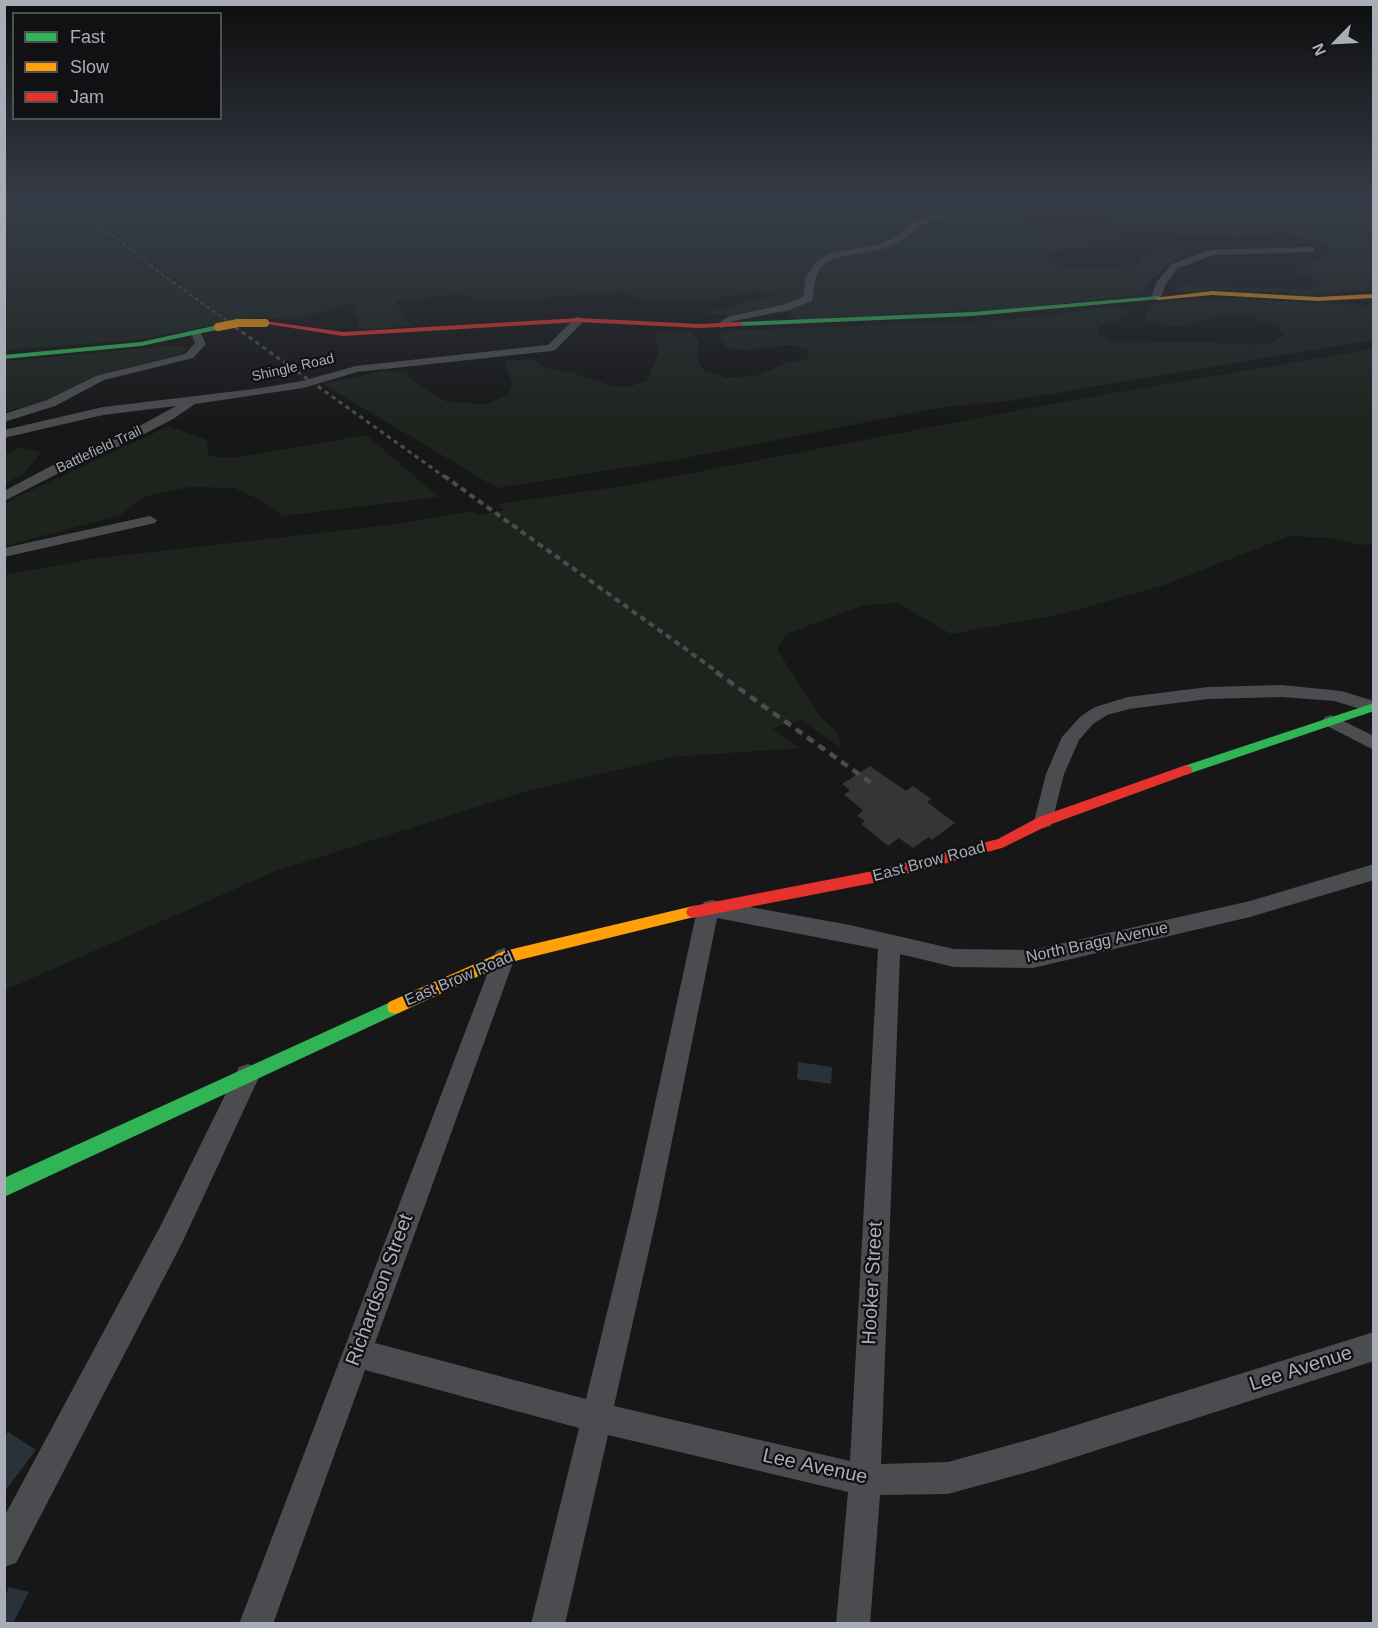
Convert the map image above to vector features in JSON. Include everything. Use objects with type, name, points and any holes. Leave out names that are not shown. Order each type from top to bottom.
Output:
[{"type":"main road","points":[[4,357],[141,344],[238,323],[265,323],[352,334],[579,320],[721,325],[1014,311],[1226,293],[1318,299],[1374,297]]},
{"type":"main road","name":"East Brow Road","points":[[4,1188],[504,957],[711,908],[748,903],[884,874],[1002,843],[1044,821],[1123,791],[1374,707]]},
{"type":"street","points":[[721,325],[731,319],[785,308],[808,299],[807,287],[812,276]]},
{"type":"street","points":[[1156,298],[1161,283],[1167,276]]},
{"type":"street","name":"Shingle Road","points":[[4,434],[103,411],[293,386],[379,365],[551,348],[579,320]]},
{"type":"street","points":[[4,418],[51,403],[100,378],[189,356],[201,344],[196,333]]},
{"type":"street","name":"Battlefield Trail","points":[[4,497],[60,467],[125,439],[170,416],[191,401]]},
{"type":"street","points":[[4,553],[150,520]]},
{"type":"street","name":"East Brow Road","points":[[1044,821],[1055,774],[1071,737],[1087,720],[1101,711],[1128,703],[1197,695],[1282,691],[1335,696],[1374,707]]},
{"type":"street","points":[[1331,721],[1374,744]]},
{"type":"street","name":"North Bragg Avenue","points":[[711,908],[954,958],[1033,959],[1250,909],[1374,872]]},
{"type":"street","points":[[548,1623],[645,1210],[706,919],[711,908]]},
{"type":"street","name":"Hooker Street","points":[[853,1623],[865,1480],[889,943]]},
{"type":"street","name":"Richardson Street","points":[[256,1623],[504,957]]},
{"type":"street","points":[[4,1551],[172,1233],[248,1075]]},
{"type":"street","name":"Lee Avenue","points":[[357,1353],[595,1417],[865,1480],[948,1478],[1035,1454],[1374,1346]]},
{"type":"shaded area","points":[[5,276],[1156,276],[1145,286],[1142,295],[1009,309],[796,319],[789,312],[741,316],[703,314],[773,295],[753,292],[704,300],[639,299],[625,292],[542,298],[475,299],[464,294],[395,301],[410,325],[382,329],[357,328],[358,319],[351,304],[297,319],[256,317],[136,340],[5,350]]},
{"type":"shaded area","points":[[1306,276],[1373,276],[1373,290],[1315,295],[1235,290],[1177,292],[1174,288],[1184,285],[1308,289],[1321,286],[1319,282]]},
{"type":"shaded area","points":[[1226,298],[1373,306],[1373,340],[1009,401],[944,407],[680,459],[497,488],[323,384],[383,371],[405,373],[419,386],[447,402],[485,404],[508,395],[512,384],[505,361],[533,359],[545,368],[569,372],[613,386],[629,387],[647,381],[659,352],[655,332],[691,333],[699,340],[698,360],[702,369],[727,378],[759,375],[786,363],[808,359],[808,350],[792,345],[746,350],[727,348],[718,338],[723,331],[989,321],[1116,306],[1127,310],[1130,315],[1101,326],[1096,334],[1113,343],[1203,342],[1256,345],[1274,342],[1283,335],[1277,327],[1249,316],[1230,315],[1201,320],[1185,327],[1160,325],[1144,319],[1149,306],[1171,301]]},
{"type":"shaded area","points":[[180,345],[187,348],[177,355],[89,379],[42,402],[5,412],[5,361]]},
{"type":"shaded area","points":[[1373,349],[1373,544],[1359,545],[1330,538],[1289,536],[1164,585],[1062,614],[951,634],[898,603],[864,605],[786,634],[777,649],[819,715],[838,733],[841,748],[801,720],[774,728],[770,726],[799,748],[672,757],[524,792],[276,871],[5,990],[5,575],[91,559],[398,524],[473,511],[478,515],[505,510],[498,504],[629,485],[1073,400]]},
{"type":"shaded area","points":[[169,426],[207,440],[209,456],[234,458],[366,435],[439,497],[283,516],[264,502],[235,488],[189,487],[143,497],[121,515],[5,546],[5,505],[15,498]]},
{"type":"shaded area","points":[[19,447],[42,452],[24,473],[5,484],[5,455]]},
{"type":"shaded area","points":[[798,1062],[832,1067],[831,1084],[797,1079]]},
{"type":"shaded area","points":[[8,1432],[36,1450],[5,1491],[5,1436]]},
{"type":"shaded area","points":[[9,1587],[29,1592],[13,1623],[5,1623],[5,1596]]},
{"type":"building","points":[[870,766],[906,791],[913,786],[931,799],[927,802],[955,823],[932,840],[929,837],[913,848],[899,838],[888,846],[861,824],[865,821],[857,816],[863,810],[844,795],[850,790],[842,784]]},
{"type":"railway","points":[[164,276],[230,323]]},
{"type":"railway","points":[[228,322],[446,478]]},
{"type":"railway","points":[[444,476],[719,673]]},
{"type":"railway","points":[[716,672],[874,785]]},
{"type":"traffic: fast","points":[[740,324],[972,314],[1158,298]]},
{"type":"traffic: fast","points":[[4,357],[141,344],[218,327]]},
{"type":"traffic: fast","points":[[1186,770],[1374,707]]},
{"type":"traffic: fast","points":[[4,1188],[395,1007]]},
{"type":"traffic: slow","points":[[1158,298],[1212,293],[1318,299],[1374,296]]},
{"type":"traffic: slow","points":[[218,327],[238,323],[265,323]]},
{"type":"traffic: slow","points":[[395,1007],[504,957],[693,912]]},
{"type":"traffic: jam","points":[[265,323],[343,334],[579,320],[700,326],[740,324]]},
{"type":"traffic: jam","points":[[693,912],[873,877],[1002,843],[1044,821],[1186,770]]}]
